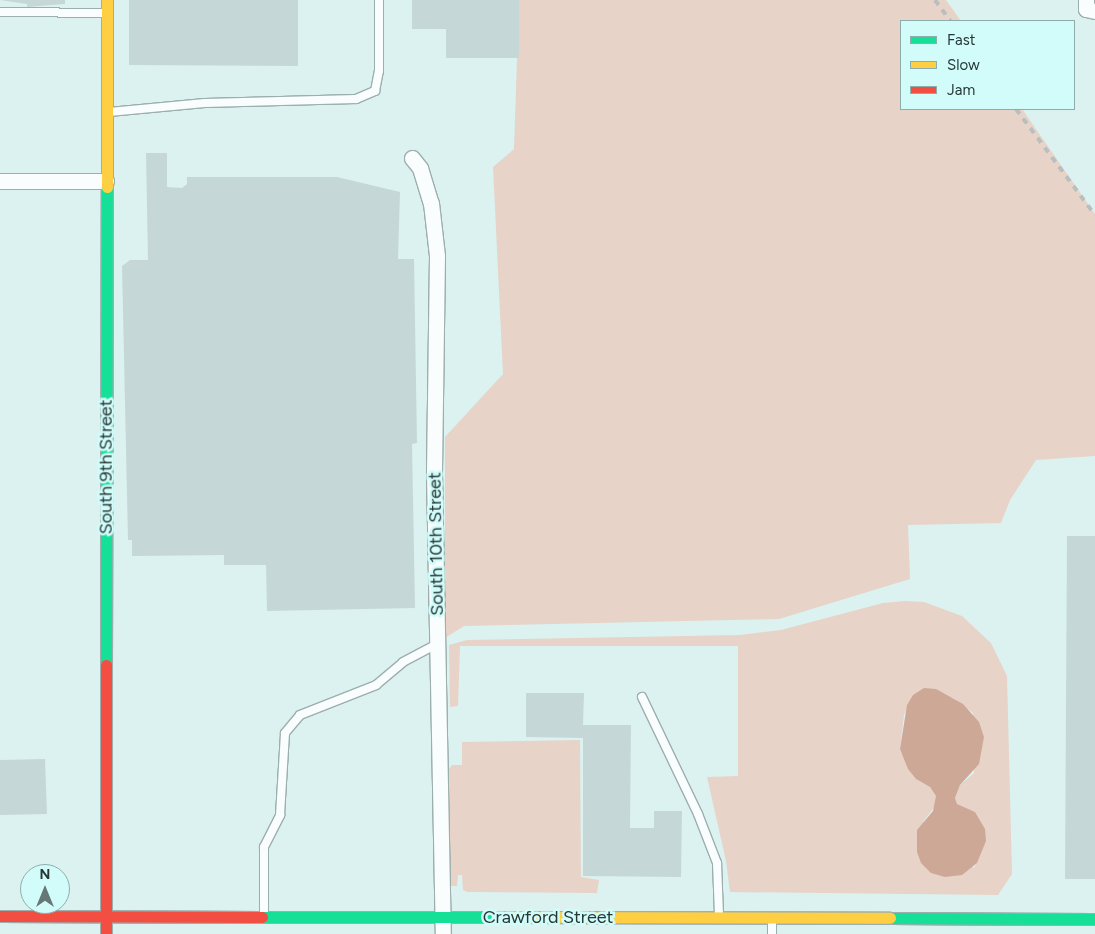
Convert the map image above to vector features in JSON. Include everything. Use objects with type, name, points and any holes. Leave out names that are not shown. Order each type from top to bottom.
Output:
[{"type":"street","name":"South 9th Street","points":[[106,934],[107,0]]},
{"type":"street","name":"South 10th Street","points":[[412,158],[420,168],[431,203],[437,256],[434,474],[442,934]]},
{"type":"street","points":[[0,181],[106,181]]},
{"type":"street","name":"Crawford Street","points":[[0,916],[772,918],[994,923],[1095,919]]},
{"type":"lane","points":[[106,112],[205,104],[356,100],[375,91],[379,71],[379,0]]},
{"type":"lane","points":[[0,12],[107,12]]},
{"type":"lane","points":[[264,916],[264,847],[280,815],[285,733],[300,715],[376,685],[403,662],[438,644]]},
{"type":"lane","points":[[642,697],[698,814],[717,863],[719,918]]},
{"type":"lane","points":[[772,918],[772,934]]},
{"type":"shaded area","points":[[519,0],[946,0],[960,20],[900,20],[900,110],[1023,110],[1095,214],[1095,456],[1036,460],[1010,500],[1001,523],[908,525],[910,579],[779,619],[464,626],[445,638],[445,437],[503,374],[493,167],[514,149]]},
{"type":"shaded area","points":[[924,602],[962,616],[991,643],[1007,676],[1012,874],[998,895],[730,892],[726,861],[707,777],[738,776],[738,646],[460,646],[458,706],[450,707],[449,645],[467,640],[740,635],[781,630],[883,603]],"holes":[[[913,695],[953,698],[973,713],[974,773],[960,785],[955,798],[956,804],[975,812],[981,853],[974,868],[923,822],[936,805],[936,796],[930,787],[916,779],[900,749],[904,715]]]},
{"type":"shaded area","points":[[924,688],[936,689],[963,704],[979,722],[984,737],[979,764],[960,785],[955,798],[957,804],[975,812],[985,829],[986,841],[977,863],[962,875],[945,877],[931,873],[921,863],[917,852],[917,830],[933,811],[936,796],[930,787],[916,779],[908,769],[900,749],[907,705],[913,695]]},
{"type":"shaded area","points":[[580,740],[581,877],[599,880],[597,893],[467,892],[463,890],[462,875],[458,875],[457,886],[450,886],[449,769],[452,765],[462,765],[462,742]]},
{"type":"building","points":[[0,0],[65,0],[65,4],[27,7],[27,4]]},
{"type":"building","points":[[129,0],[298,0],[298,66],[129,65]]},
{"type":"building","points":[[412,0],[519,0],[519,58],[446,58],[446,29],[412,29]]},
{"type":"building","points":[[146,153],[167,153],[167,187],[182,188],[187,184],[187,177],[337,177],[400,192],[398,259],[414,259],[417,443],[412,444],[415,608],[267,611],[266,565],[224,565],[224,555],[132,556],[132,540],[128,540],[122,266],[130,260],[148,260]]},
{"type":"building","points":[[1067,536],[1095,536],[1095,879],[1065,879]]},
{"type":"building","points":[[526,693],[584,693],[583,725],[631,725],[630,828],[654,828],[654,811],[682,811],[681,877],[583,876],[583,738],[526,737]]},
{"type":"building","points":[[45,759],[47,814],[0,815],[0,760]]},
{"type":"railway","points":[[935,0],[949,20]]},
{"type":"railway","points":[[1017,110],[1095,215]]},
{"type":"traffic: fast","points":[[106,665],[107,187]]},
{"type":"traffic: fast","points":[[262,917],[502,917]]},
{"type":"traffic: fast","points":[[890,918],[1095,919]]},
{"type":"traffic: slow","points":[[107,0],[107,187]]},
{"type":"traffic: slow","points":[[502,917],[890,918]]},
{"type":"traffic: jam","points":[[106,665],[106,934]]},
{"type":"traffic: jam","points":[[0,916],[262,917]]}]
